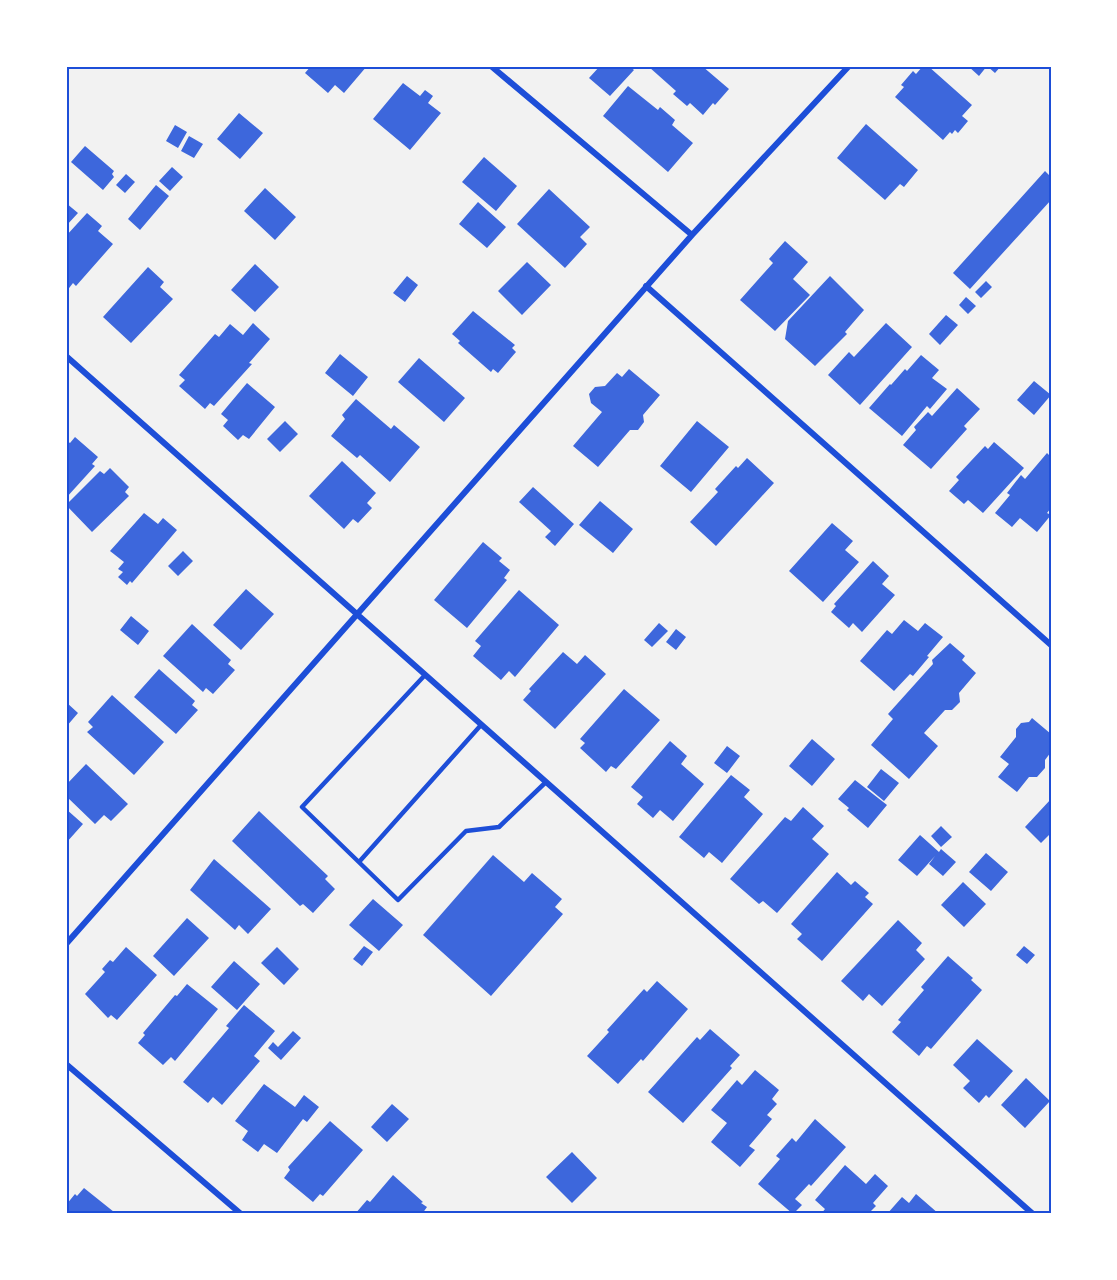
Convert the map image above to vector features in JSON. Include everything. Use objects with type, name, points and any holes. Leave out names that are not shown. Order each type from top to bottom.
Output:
[{"type":"street","points":[[491,66],[692,235]]},
{"type":"street","points":[[66,944],[646,286],[849,66]]},
{"type":"street","points":[[646,286],[1051,645]]},
{"type":"street","points":[[66,356],[1033,1214]]},
{"type":"street","points":[[66,1064],[241,1214]]},
{"type":"lane","points":[[425,675],[302,807],[398,900],[466,831],[499,827],[546,782]]},
{"type":"lane","points":[[359,862],[481,725]]},
{"type":"building","points":[[311,66],[367,66],[344,93],[335,85],[328,93],[305,73]]},
{"type":"building","points":[[600,66],[629,66],[634,70],[610,96],[589,78]]},
{"type":"building","points":[[650,66],[702,66],[729,89],[703,115],[690,103],[687,106],[673,94],[676,91]]},
{"type":"building","points":[[923,66],[928,66],[972,105],[962,116],[968,121],[958,133],[955,130],[952,134],[950,132],[943,140],[895,97],[904,87],[901,85],[913,71],[916,74]]},
{"type":"building","points":[[968,66],[987,66],[979,76]]},
{"type":"building","points":[[987,66],[1001,66],[995,73]]},
{"type":"building","points":[[403,83],[420,96],[425,90],[433,96],[428,103],[441,113],[410,150],[373,119]]},
{"type":"building","points":[[628,86],[658,110],[660,107],[675,120],[672,125],[693,143],[668,172],[603,116]]},
{"type":"building","points":[[239,113],[263,133],[240,159],[217,139]]},
{"type":"building","points":[[866,124],[918,170],[904,187],[900,184],[885,200],[837,158]]},
{"type":"building","points":[[175,125],[187,132],[178,148],[166,141]]},
{"type":"building","points":[[189,136],[203,144],[194,158],[181,151]]},
{"type":"building","points":[[85,146],[114,171],[112,174],[114,177],[103,190],[71,162]]},
{"type":"building","points":[[484,157],[517,186],[496,211],[462,182]]},
{"type":"building","points":[[172,167],[183,177],[170,191],[159,181]]},
{"type":"building","points":[[1045,171],[1051,177],[1051,200],[970,289],[953,273]]},
{"type":"building","points":[[126,174],[135,182],[125,193],[116,185]]},
{"type":"building","points":[[156,185],[169,196],[140,230],[128,219]]},
{"type":"building","points":[[265,188],[296,217],[275,240],[244,211]]},
{"type":"building","points":[[549,189],[590,227],[580,237],[587,244],[565,268],[517,224]]},
{"type":"building","points":[[478,202],[506,227],[487,248],[459,224]]},
{"type":"building","points":[[66,203],[78,213],[66,226]]},
{"type":"building","points":[[87,213],[102,226],[98,231],[113,244],[76,286],[73,283],[66,292],[66,236]]},
{"type":"building","points":[[785,241],[808,262],[793,279],[810,295],[775,331],[740,300],[773,263],[769,259]]},
{"type":"building","points":[[527,262],[551,285],[522,315],[498,291]]},
{"type":"building","points":[[255,264],[279,287],[255,312],[231,290]]},
{"type":"building","points":[[148,267],[164,282],[160,287],[173,299],[131,343],[103,317]]},
{"type":"building","points":[[407,276],[418,285],[405,302],[393,293]]},
{"type":"building","points":[[830,276],[864,310],[845,332],[847,334],[815,366],[785,339],[788,321]]},
{"type":"building","points":[[986,281],[992,287],[981,298],[975,292]]},
{"type":"building","points":[[966,297],[976,306],[968,314],[959,305]]},
{"type":"building","points":[[473,311],[515,345],[512,348],[516,352],[498,373],[493,369],[491,372],[458,343],[460,341],[452,334]]},
{"type":"building","points":[[946,315],[958,325],[940,345],[929,334]]},
{"type":"building","points":[[253,323],[270,339],[249,363],[252,364],[214,406],[210,403],[205,409],[179,386],[185,380],[179,375],[215,334],[219,337],[230,324],[243,335]]},
{"type":"building","points":[[886,323],[912,347],[860,405],[828,375],[849,352],[854,357]]},
{"type":"building","points":[[340,354],[368,377],[353,396],[325,373]]},
{"type":"building","points":[[921,355],[939,370],[932,378],[947,389],[930,409],[927,406],[902,436],[869,408],[890,384],[905,369],[907,371]]},
{"type":"building","points":[[419,358],[465,398],[444,422],[398,382]]},
{"type":"building","points":[[629,369],[660,395],[643,415],[644,422],[638,430],[630,430],[598,467],[573,446],[602,412],[591,403],[589,394],[595,387],[605,386],[617,373],[622,377]]},
{"type":"building","points":[[1034,381],[1051,395],[1034,415],[1017,400]]},
{"type":"building","points":[[247,383],[275,407],[249,439],[243,435],[238,440],[223,426],[228,420],[221,414]]},
{"type":"building","points":[[957,388],[980,409],[964,426],[967,429],[931,469],[903,445],[916,430],[914,427],[928,412],[932,416]]},
{"type":"building","points":[[356,399],[391,429],[394,425],[420,447],[390,482],[360,455],[357,458],[331,436],[345,419],[342,415]]},
{"type":"building","points":[[285,421],[298,434],[280,452],[267,439]]},
{"type":"building","points":[[697,421],[729,447],[691,492],[660,466]]},
{"type":"building","points":[[75,437],[98,457],[92,464],[95,466],[66,498],[66,442],[70,443]]},
{"type":"building","points":[[994,442],[1024,468],[983,513],[968,500],[964,504],[949,491],[959,480],[956,477],[985,446],[988,449]]},
{"type":"building","points":[[1047,453],[1051,457],[1051,508],[1047,513],[1051,515],[1037,532],[1020,518],[1012,527],[995,513],[1010,495],[1007,493],[1021,475],[1025,479]]},
{"type":"building","points":[[747,458],[774,483],[716,546],[690,522],[718,492],[715,489],[736,466],[738,468]]},
{"type":"building","points":[[342,461],[376,493],[367,503],[372,508],[358,523],[353,519],[344,529],[309,496]]},
{"type":"building","points":[[110,468],[129,487],[125,492],[129,496],[92,532],[66,505],[100,471],[104,474]]},
{"type":"building","points":[[533,487],[574,524],[555,546],[545,537],[551,531],[519,502]]},
{"type":"building","points":[[600,501],[633,529],[613,553],[579,525]]},
{"type":"building","points":[[144,513],[158,524],[163,518],[177,530],[132,583],[130,581],[127,585],[118,577],[123,572],[118,569],[124,562],[110,551]]},
{"type":"building","points":[[832,523],[853,541],[845,550],[859,562],[823,602],[789,571]]},
{"type":"building","points":[[483,542],[502,558],[499,561],[510,570],[504,578],[507,580],[467,628],[434,600]]},
{"type":"building","points":[[183,551],[193,561],[178,576],[168,566]]},
{"type":"building","points":[[873,561],[889,576],[882,584],[895,595],[862,632],[853,623],[849,628],[831,612],[836,606],[834,604]]},
{"type":"building","points":[[246,589],[274,614],[241,650],[213,625]]},
{"type":"building","points":[[519,590],[559,625],[515,677],[509,671],[501,680],[473,656],[481,646],[475,641]]},
{"type":"building","points":[[131,616],[149,631],[138,645],[120,630]]},
{"type":"building","points":[[904,620],[918,631],[925,623],[943,637],[913,676],[910,674],[894,691],[860,661],[887,630],[892,634]]},
{"type":"building","points":[[659,623],[668,631],[652,647],[644,640]]},
{"type":"building","points":[[192,624],[231,660],[228,664],[235,670],[213,694],[206,688],[203,692],[163,656]]},
{"type":"building","points":[[676,629],[686,637],[676,650],[666,642]]},
{"type":"building","points":[[950,643],[965,656],[962,660],[976,673],[959,693],[960,702],[952,710],[945,710],[924,733],[938,746],[909,779],[871,745],[893,719],[888,714],[933,664],[932,660]]},
{"type":"building","points":[[563,652],[577,664],[585,655],[606,674],[555,729],[523,700],[531,691],[529,689]]},
{"type":"building","points":[[159,669],[195,701],[192,705],[198,710],[176,734],[134,697]]},
{"type":"building","points":[[624,689],[660,720],[616,769],[611,766],[606,772],[580,748],[585,743],[580,739]]},
{"type":"building","points":[[112,695],[164,742],[134,775],[87,732],[93,727],[88,722]]},
{"type":"building","points":[[66,702],[78,713],[66,727]]},
{"type":"building","points":[[1032,718],[1051,734],[1051,752],[1045,760],[1045,768],[1037,777],[1029,777],[1017,792],[998,777],[1009,764],[1000,757],[1016,737],[1016,729],[1021,723],[1029,722]]},
{"type":"building","points":[[812,739],[835,759],[812,786],[789,766]]},
{"type":"building","points":[[670,741],[687,756],[681,764],[704,784],[673,821],[660,810],[653,818],[637,804],[643,797],[631,787]]},
{"type":"building","points":[[727,746],[740,756],[727,773],[714,763]]},
{"type":"building","points":[[86,764],[128,804],[111,821],[104,815],[95,824],[66,796],[66,785]]},
{"type":"building","points":[[881,769],[899,783],[884,801],[867,787]]},
{"type":"building","points":[[731,775],[750,790],[744,797],[763,814],[722,863],[709,852],[704,858],[679,837]]},
{"type":"building","points":[[855,780],[887,805],[868,828],[838,799]]},
{"type":"building","points":[[1051,799],[1051,837],[1049,835],[1041,843],[1025,827]]},
{"type":"building","points":[[803,807],[824,826],[812,839],[829,854],[777,913],[763,901],[759,904],[730,879],[785,817],[791,821]]},
{"type":"building","points":[[66,809],[83,824],[66,843]]},
{"type":"building","points":[[259,811],[328,876],[325,879],[335,889],[313,913],[303,904],[300,906],[232,841]]},
{"type":"building","points":[[941,826],[952,837],[941,847],[931,836]]},
{"type":"building","points":[[920,835],[939,852],[941,849],[956,862],[943,876],[929,864],[935,856],[917,876],[898,860]]},
{"type":"building","points":[[986,853],[1008,872],[991,891],[969,872]]},
{"type":"building","points":[[493,855],[524,882],[532,873],[562,899],[555,907],[563,914],[491,996],[423,935]]},
{"type":"building","points":[[214,859],[271,909],[248,934],[239,925],[235,930],[190,890]]},
{"type":"building","points":[[837,872],[851,885],[855,881],[869,893],[865,897],[873,904],[822,961],[797,939],[802,934],[791,924]]},
{"type":"building","points":[[963,882],[986,904],[964,927],[941,905]]},
{"type":"building","points":[[373,899],[403,925],[379,951],[349,925]]},
{"type":"building","points":[[187,918],[209,938],[174,976],[153,956]]},
{"type":"building","points":[[898,920],[922,943],[916,950],[925,959],[882,1006],[869,994],[863,1001],[841,981]]},
{"type":"building","points":[[364,946],[373,952],[362,966],[353,959]]},
{"type":"building","points":[[1024,946],[1035,955],[1027,964],[1016,955]]},
{"type":"building","points":[[126,947],[157,975],[117,1020],[111,1015],[108,1018],[85,994],[105,972],[102,969],[110,960],[113,962]]},
{"type":"building","points":[[277,947],[299,969],[284,985],[261,963]]},
{"type":"building","points":[[948,956],[973,978],[971,980],[982,990],[931,1049],[927,1046],[919,1056],[892,1032],[901,1022],[898,1020],[924,990],[921,987]]},
{"type":"building","points":[[234,961],[260,984],[237,1010],[211,987]]},
{"type":"building","points":[[657,981],[688,1009],[643,1061],[641,1059],[618,1084],[587,1056],[644,989],[647,992]]},
{"type":"building","points":[[187,984],[218,1009],[175,1061],[171,1057],[163,1065],[138,1043],[145,1035],[143,1033]]},
{"type":"building","points":[[244,1005],[275,1031],[254,1056],[260,1061],[222,1105],[213,1097],[208,1103],[183,1082],[229,1028],[226,1026]]},
{"type":"building","points":[[710,1029],[740,1055],[730,1066],[732,1068],[683,1123],[648,1092],[697,1037],[700,1040]]},
{"type":"building","points":[[293,1031],[301,1038],[281,1060],[268,1048],[273,1042],[278,1047]]},
{"type":"building","points":[[977,1039],[1013,1071],[989,1098],[986,1095],[979,1103],[963,1088],[970,1081],[953,1065]]},
{"type":"building","points":[[755,1070],[779,1090],[772,1099],[777,1104],[767,1115],[772,1119],[749,1146],[755,1150],[740,1167],[711,1142],[727,1123],[711,1110],[737,1080],[742,1085]]},
{"type":"building","points":[[1026,1078],[1050,1101],[1025,1128],[1001,1105]]},
{"type":"building","points":[[264,1084],[295,1107],[304,1095],[319,1107],[307,1122],[303,1119],[277,1153],[264,1144],[258,1152],[242,1140],[248,1131],[235,1121]]},
{"type":"building","points":[[392,1104],[409,1119],[387,1142],[371,1127]]},
{"type":"building","points":[[815,1119],[846,1147],[811,1186],[809,1184],[795,1199],[802,1205],[793,1214],[758,1184],[780,1159],[776,1156],[792,1138],[796,1142]]},
{"type":"building","points":[[330,1121],[363,1150],[323,1196],[320,1194],[313,1202],[284,1178],[290,1170],[288,1167]]},
{"type":"building","points":[[572,1152],[597,1178],[572,1203],[546,1177]]},
{"type":"building","points":[[845,1165],[866,1184],[875,1174],[888,1186],[873,1203],[876,1206],[868,1214],[821,1214],[825,1209],[815,1200]]},
{"type":"building","points":[[393,1175],[427,1207],[422,1214],[355,1214],[367,1200],[370,1202]]},
{"type":"building","points":[[84,1188],[114,1212],[112,1214],[66,1214],[66,1205],[75,1194],[77,1196]]},
{"type":"building","points":[[916,1194],[939,1214],[887,1214],[902,1197],[909,1203]]}]
